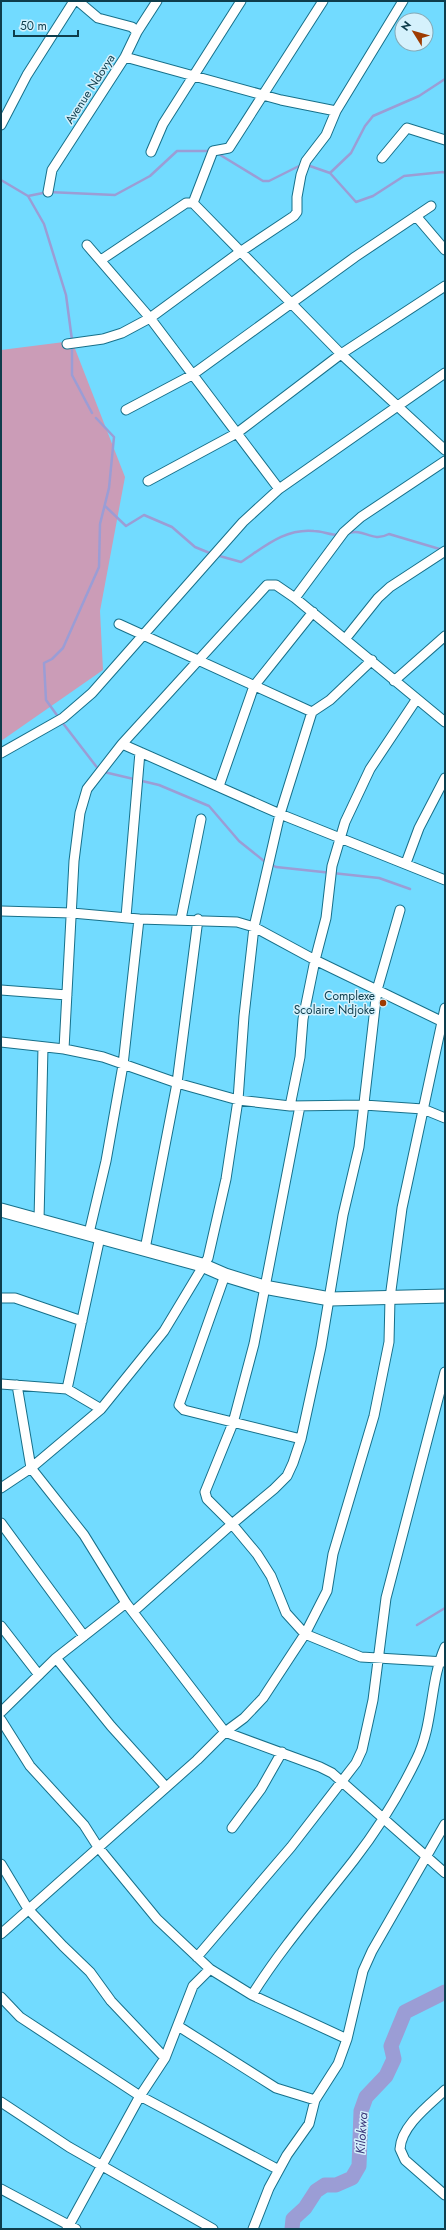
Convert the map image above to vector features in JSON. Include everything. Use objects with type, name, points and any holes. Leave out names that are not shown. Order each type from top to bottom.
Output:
[{"type":"street","points":[[1,125],[26,74],[74,1]]},
{"type":"street","points":[[78,1],[98,18],[132,27],[138,32]]},
{"type":"street","name":"Avenue Ndovya","points":[[48,192],[52,170],[125,57],[157,1]]},
{"type":"street","points":[[151,152],[163,124],[241,1]]},
{"type":"street","points":[[193,203],[213,151],[229,148],[323,1]]},
{"type":"street","points":[[68,344],[103,339],[122,333],[150,318],[240,252],[294,216],[297,212],[297,197],[303,168],[306,161],[326,135],[336,111],[403,1]]},
{"type":"street","points":[[125,57],[194,74],[264,95],[336,111]]},
{"type":"street","points":[[382,158],[407,128],[445,140]]},
{"type":"street","points":[[193,203],[341,354],[445,450]]},
{"type":"street","points":[[101,260],[186,204],[193,203]]},
{"type":"street","points":[[126,410],[192,375],[431,206]]},
{"type":"street","points":[[416,216],[445,250]]},
{"type":"street","points":[[87,245],[150,318],[279,489]]},
{"type":"street","points":[[148,481],[236,433],[341,354],[445,286]]},
{"type":"street","points":[[1,753],[59,720],[92,694],[243,522],[279,489],[397,405],[445,373]]},
{"type":"street","points":[[295,598],[344,532],[361,517],[445,461]]},
{"type":"street","points":[[346,638],[378,598],[390,587],[445,551]]},
{"type":"street","points":[[64,1049],[74,861],[80,813],[87,789],[100,770],[122,744],[267,585],[276,585],[295,598],[346,638],[416,700],[445,722]]},
{"type":"street","points":[[219,786],[254,686],[313,612]]},
{"type":"street","points":[[119,624],[144,634],[312,712]]},
{"type":"street","points":[[394,681],[445,636]]},
{"type":"street","points":[[1,1488],[31,1468],[101,1409],[164,1331],[212,1250],[238,1100],[244,1016],[254,927],[280,814],[312,712],[330,700],[372,660]]},
{"type":"street","points":[[290,1106],[300,1058],[303,1019],[315,960],[326,918],[332,872],[345,822],[370,769],[416,700]]},
{"type":"street","points":[[122,744],[280,814],[406,863],[445,880]]},
{"type":"street","points":[[126,917],[140,752]]},
{"type":"street","points":[[406,863],[419,828],[445,778]]},
{"type":"street","points":[[181,919],[201,819]]},
{"type":"street","points":[[133,1612],[287,1476],[301,1439],[330,1299],[343,1214],[359,1146],[376,990],[400,910]]},
{"type":"street","points":[[1,911],[72,913],[139,919],[198,919],[237,922],[254,927],[315,960],[443,1022]]},
{"type":"street","points":[[67,1389],[82,1321],[106,1161],[123,1064],[139,919]]},
{"type":"street","points":[[145,1249],[177,1083],[198,919]]},
{"type":"street","points":[[1,990],[67,996]]},
{"type":"street","points":[[1,1934],[166,1787],[225,1732],[244,1718],[263,1698],[305,1634],[327,1591],[333,1554],[374,1416],[389,1342],[390,1298],[402,1208],[445,1008]]},
{"type":"street","points":[[1,1042],[64,1049],[103,1057],[177,1083],[238,1100],[290,1106],[364,1105],[423,1108],[445,1118]]},
{"type":"street","points":[[39,1220],[42,1047]]},
{"type":"street","points":[[300,1106],[254,1344],[233,1423],[205,1492],[207,1499],[232,1524],[257,1554],[271,1576],[286,1613],[305,1634],[361,1657],[442,1662]]},
{"type":"street","points":[[1,1210],[202,1265],[225,1276],[264,1287],[330,1299],[445,1296]]},
{"type":"street","points":[[225,1276],[179,1405],[184,1410],[301,1439]]},
{"type":"street","points":[[1,1298],[15,1298],[82,1321]]},
{"type":"street","points":[[197,1957],[291,1847],[356,1763],[362,1750],[373,1700],[386,1598],[445,1372]]},
{"type":"street","points":[[1,1384],[67,1389],[101,1409]]},
{"type":"street","points":[[17,1386],[31,1468],[84,1535],[126,1603],[225,1732],[320,1767],[342,1781],[425,1857],[445,1872]]},
{"type":"street","points":[[1,1523],[84,1636]]},
{"type":"street","points":[[1,1712],[56,1658],[126,1603]]},
{"type":"street","points":[[1,1626],[39,1675]]},
{"type":"street","points":[[252,1995],[282,1950],[354,1860],[384,1819],[425,1741],[445,1647]]},
{"type":"street","points":[[56,1658],[111,1726],[166,1787]]},
{"type":"street","points":[[1,1720],[30,1766],[84,1825],[98,1848],[157,1919],[197,1957],[210,1969],[252,1995],[347,2040]]},
{"type":"street","points":[[232,1828],[261,1789],[282,1752]]},
{"type":"street","points":[[253,2229],[269,2188],[309,2124],[315,2100],[338,2064],[347,2040],[363,1971],[372,1951],[445,1824]]},
{"type":"street","points":[[1,1864],[28,1909],[90,1972],[111,2001],[165,2058]]},
{"type":"street","points":[[1,2189],[70,2228],[101,2165],[140,2096],[165,2058],[193,1986],[210,1969]]},
{"type":"street","points":[[1,1998],[20,2017],[140,2096],[279,2170]]},
{"type":"street","points":[[178,2026],[276,2088],[315,2100]]},
{"type":"street","points":[[443,2189],[405,2160],[400,2149],[403,2136],[415,2119],[445,2090]]},
{"type":"street","points":[[1,2102],[69,2147],[213,2229]]},
{"type":"shaded area","points":[[72,341],[125,477],[100,611],[103,670],[1,741],[1,350]]},
{"type":"waterway","points":[[330,173],[351,153],[365,126],[373,116],[419,96],[445,79]]},
{"type":"waterway","points":[[28,196],[48,192],[115,195],[150,176],[177,151],[210,151]]},
{"type":"waterway","points":[[217,153],[263,181],[269,181],[301,165]]},
{"type":"waterway","points":[[307,165],[330,173],[356,202],[373,196],[404,176],[445,173]]},
{"type":"waterway","points":[[1,180],[28,196],[44,224],[66,295],[72,340]]},
{"type":"waterway","points":[[72,345],[72,375],[92,413]]},
{"type":"waterway","points":[[59,718],[46,700],[44,663],[52,659],[63,648],[99,567],[100,524],[109,488],[114,437],[96,418]]},
{"type":"waterway","points":[[105,506],[126,526],[144,515],[172,527],[195,547],[212,554]]},
{"type":"waterway","points":[[216,555],[241,562],[275,540],[294,532],[314,531],[338,535]]},
{"type":"waterway","points":[[349,533],[359,532],[378,537],[389,534],[443,550]]},
{"type":"waterway","points":[[62,722],[99,770]]},
{"type":"waterway","points":[[104,772],[159,785],[209,806],[239,841],[264,861],[276,867],[379,878],[410,889]]},
{"type":"waterway","points":[[417,1625],[445,1608]]},
{"type":"waterway","name":"Kilokwa","points":[[292,2229],[293,2219],[305,2208],[316,2191],[325,2185],[336,2185],[352,2178],[359,2166],[361,2111],[366,2097],[386,2076],[394,2059],[391,2046],[405,2012],[445,1992]]},
{"type":"place","name":"Complexe Scolaire Ndjoke","points":[[383,1003]]}]
